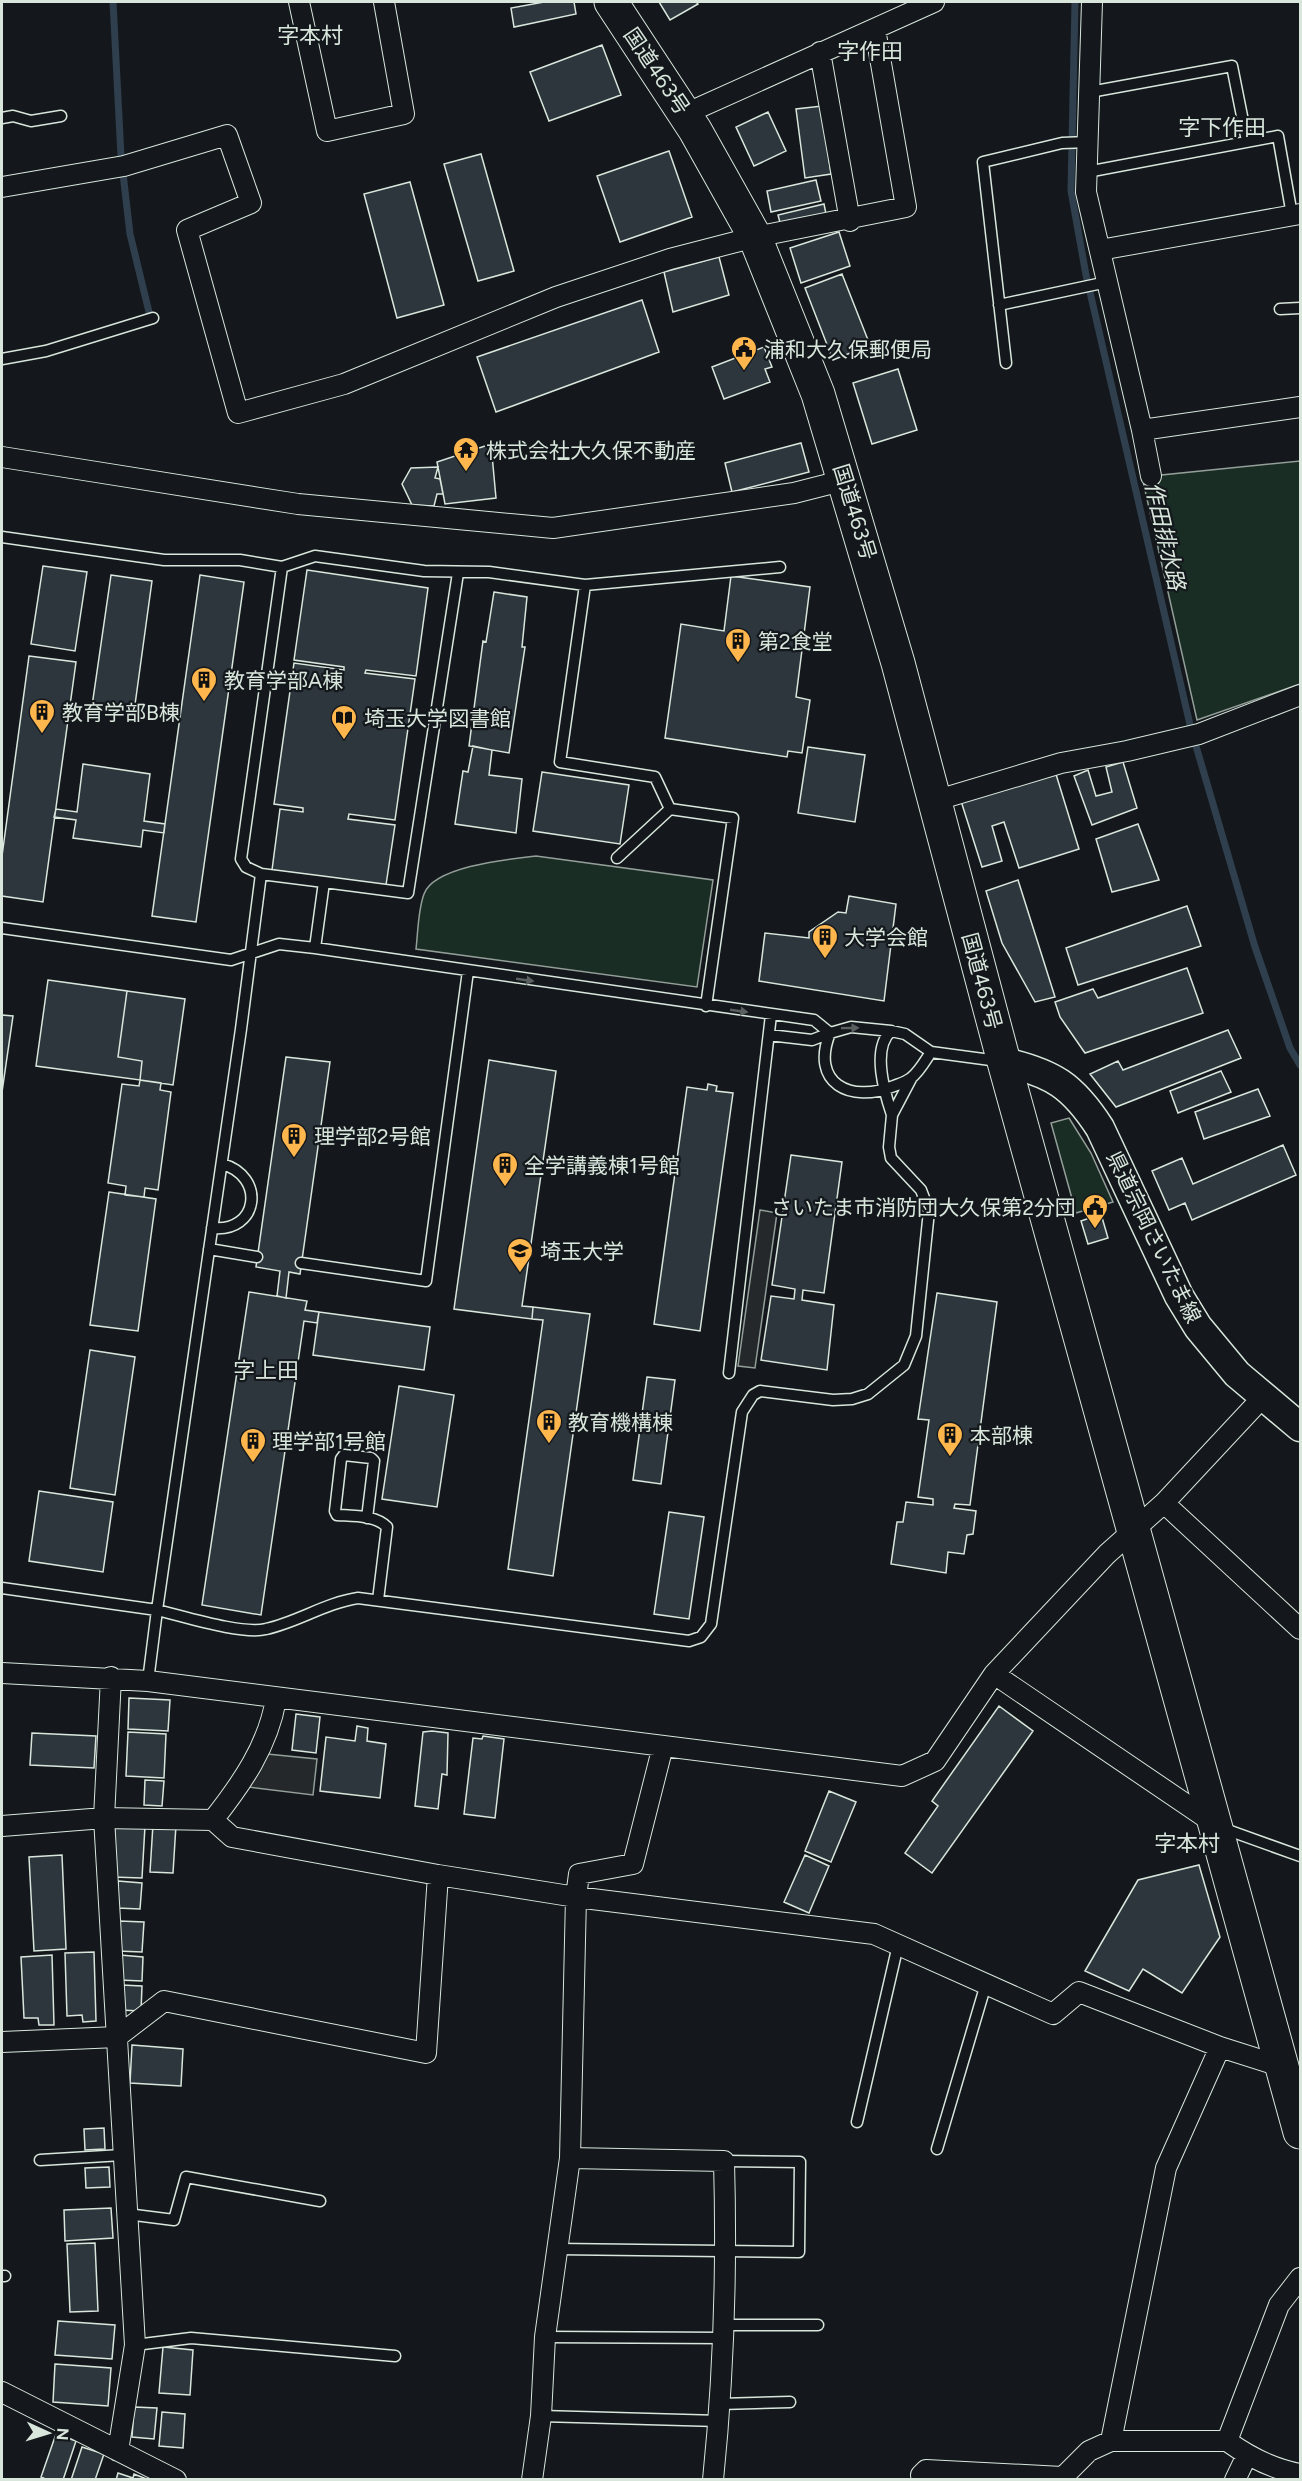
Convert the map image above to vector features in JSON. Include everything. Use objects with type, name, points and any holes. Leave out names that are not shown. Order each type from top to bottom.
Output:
[{"type":"highway","name":"国道463号","points":[[610,2],[686,114],[755,237],[818,394],[845,480],[1300,2132]]},
{"type":"main road","name":"県道宗岡さいたま線","points":[[1004,1062],[1048,1075],[1065,1084],[1084,1103],[1122,1171],[1183,1304],[1214,1349],[1262,1398],[1300,1427]]},
{"type":"street","points":[[299,2],[327,131],[404,114],[384,2]]},
{"type":"street","points":[[686,114],[934,2]]},
{"type":"street","points":[[1092,2],[1090,92],[1083,142],[1087,172],[1086,192],[1100,250],[1101,283],[1142,430],[1151,476]]},
{"type":"street","points":[[2,187],[124,165],[227,135],[251,203],[188,230],[238,414],[344,384],[556,297],[670,259],[755,237],[850,220],[906,207],[874,29]]},
{"type":"street","points":[[820,52],[850,220]]},
{"type":"street","points":[[1100,250],[1296,215]]},
{"type":"street","points":[[1142,430],[1300,406]]},
{"type":"street","points":[[2,457],[297,504],[553,528],[794,493],[845,480]]},
{"type":"street","points":[[934,801],[1061,763],[1194,736],[1300,695]]},
{"type":"street","points":[[2,1672],[148,1681],[276,1699],[902,1776],[935,1761],[994,1674],[1107,1554],[1164,1503],[1262,1398]]},
{"type":"street","points":[[1164,1503],[1300,1629]]},
{"type":"street","points":[[994,1674],[1217,1826]]},
{"type":"street","points":[[111,1677],[104,1818],[122,2155],[135,2345],[118,2451]]},
{"type":"street","points":[[213,1820],[238,1788],[271,1728],[276,1699]]},
{"type":"street","points":[[532,2480],[541,2416],[545,2337],[570,2158],[576,1897],[579,1874],[633,1864],[663,1746]]},
{"type":"street","points":[[2,1826],[104,1818],[213,1820],[232,1837],[438,1875],[576,1897],[874,1934],[1053,2014],[1079,1992],[1220,2046],[1283,2067]]},
{"type":"street","points":[[2,2042],[117,2037],[164,2001],[426,2053],[438,1875]]},
{"type":"street","points":[[1111,2441],[1166,2168],[1220,2046]]},
{"type":"street","points":[[570,2158],[724,2161],[727,2250],[725,2331],[713,2480]]},
{"type":"street","points":[[1227,2441],[1279,2305],[1300,2278]]},
{"type":"street","points":[[2,2392],[176,2480]]},
{"type":"street","points":[[922,2480],[921,2475],[926,2470],[1061,2478],[1089,2451],[1111,2441],[1227,2441],[1247,2455],[1286,2471],[1300,2474]]},
{"type":"street","points":[[1235,2480],[1247,2455]]},
{"type":"lane","points":[[1090,92],[1232,66],[1248,141]]},
{"type":"lane","points":[[2,118],[13,116],[31,120],[62,116]]},
{"type":"lane","points":[[1087,172],[1278,136],[1296,215]]},
{"type":"lane","points":[[1006,363],[983,162],[1062,143],[1083,142]]},
{"type":"lane","points":[[999,304],[1101,283]]},
{"type":"lane","points":[[1280,309],[1300,308]]},
{"type":"lane","points":[[2,359],[46,351],[153,318]]},
{"type":"lane","points":[[2,537],[164,560],[240,560],[282,567],[315,556],[424,571],[489,572],[585,585],[780,567]]},
{"type":"lane","points":[[282,567],[241,859],[246,867],[261,874],[408,893],[458,573]]},
{"type":"lane","points":[[585,585],[560,762],[655,777],[670,809]]},
{"type":"lane","points":[[617,858],[670,809]]},
{"type":"lane","points":[[670,809],[733,818],[706,1006]]},
{"type":"lane","points":[[148,1681],[261,874]]},
{"type":"lane","points":[[315,948],[324,882]]},
{"type":"lane","points":[[2,928],[231,960],[279,944],[315,948],[814,1020],[830,1033]]},
{"type":"lane","points":[[301,1263],[426,1281],[468,971]]},
{"type":"lane","points":[[729,1373],[771,1015]]},
{"type":"lane","points":[[769,1035],[812,1040],[851,1027],[891,1031],[906,1034],[931,1052],[1004,1062]]},
{"type":"lane","points":[[891,1031],[883,1043],[883,1090],[892,1115]]},
{"type":"lane","points":[[830,1033],[824,1054],[829,1077],[852,1092],[864,1094],[883,1090],[911,1079]]},
{"type":"lane","points":[[2,1588],[157,1610],[247,1630],[266,1629],[338,1601],[358,1598],[689,1641],[707,1631],[711,1624],[742,1412],[746,1402],[760,1391],[833,1400],[852,1399],[868,1394],[904,1365],[916,1336],[929,1211],[921,1190],[891,1158],[889,1147],[892,1115],[911,1079],[931,1052]]},
{"type":"lane","points":[[212,1228],[225,1229],[239,1225],[249,1213],[252,1191],[246,1177],[234,1167],[222,1164]]},
{"type":"lane","points":[[209,1249],[257,1257]]},
{"type":"lane","points":[[367,1518],[374,1461],[371,1458],[344,1455],[340,1459],[335,1511],[337,1515],[367,1518],[383,1523],[387,1527],[378,1600]]},
{"type":"lane","points":[[1217,1826],[1300,1856]]},
{"type":"lane","points":[[857,2122],[898,1945]]},
{"type":"lane","points":[[937,2149],[986,1984]]},
{"type":"lane","points":[[39,2160],[122,2155]]},
{"type":"lane","points":[[556,2249],[799,2252],[800,2162],[724,2161]]},
{"type":"lane","points":[[127,2214],[174,2220],[186,2177],[320,2201]]},
{"type":"lane","points":[[545,2337],[725,2331],[818,2325]]},
{"type":"lane","points":[[135,2345],[191,2338],[395,2356]]},
{"type":"lane","points":[[541,2416],[720,2413],[790,2402]]},
{"type":"green space","points":[[1300,461],[1300,684],[1197,720],[1142,477]]},
{"type":"green space","points":[[536,856],[713,880],[697,987],[416,949],[422,900],[431,884],[457,870]]},
{"type":"green space","points":[[1069,1118],[1091,1153],[1113,1202],[1076,1213],[1051,1123]]},
{"type":"shaded area","points":[[760,1210],[777,1213],[755,1368],[738,1366]]},
{"type":"shaded area","points":[[267,1754],[317,1759],[313,1795],[248,1787]]},
{"type":"building","points":[[544,2],[574,2],[576,14],[514,27],[511,8]]},
{"type":"building","points":[[659,2],[696,2],[698,4],[670,20]]},
{"type":"building","points":[[602,45],[621,95],[549,121],[530,72]]},
{"type":"building","points":[[822,106],[831,174],[805,178],[796,109]]},
{"type":"building","points":[[768,112],[786,151],[754,166],[736,127]]},
{"type":"building","points":[[669,151],[692,217],[620,242],[597,176]]},
{"type":"building","points":[[481,154],[514,271],[478,281],[444,164]]},
{"type":"building","points":[[816,180],[821,201],[771,212],[767,191]]},
{"type":"building","points":[[410,182],[444,305],[397,318],[364,194]]},
{"type":"building","points":[[824,204],[827,219],[782,230],[778,215]]},
{"type":"building","points":[[839,232],[850,266],[801,283],[790,248]]},
{"type":"building","points":[[719,257],[729,295],[673,312],[664,272]]},
{"type":"building","points":[[842,274],[870,345],[833,360],[805,288]]},
{"type":"building","points":[[642,300],[659,352],[496,412],[477,357]]},
{"type":"building","points":[[764,347],[772,367],[765,369],[770,382],[724,399],[712,367]]},
{"type":"building","points":[[898,369],[917,430],[872,444],[853,383]]},
{"type":"building","points":[[801,443],[809,472],[732,492],[725,463]]},
{"type":"building","name":"株式会社大久保不動産","points":[[491,444],[496,498],[445,504],[437,462]]},
{"type":"building","points":[[438,467],[435,478],[440,479],[443,494],[437,494],[434,506],[412,505],[402,484],[411,468]]},
{"type":"building","points":[[43,566],[87,572],[75,651],[31,644]]},
{"type":"building","name":"埼玉大学図書館","points":[[307,570],[428,588],[416,676],[366,670],[365,673],[415,679],[395,820],[349,814],[348,819],[395,825],[386,885],[272,870],[280,809],[303,812],[303,808],[274,804],[294,663],[344,670],[344,667],[294,660]]},
{"type":"building","points":[[111,575],[152,581],[134,712],[92,706]]},
{"type":"building","name":"教育学部A棟","points":[[200,575],[244,582],[196,922],[152,916]]},
{"type":"building","name":"第2食堂","points":[[731,576],[810,587],[796,697],[810,700],[802,753],[788,751],[787,757],[665,738],[681,624],[724,631]]},
{"type":"building","points":[[494,592],[527,597],[522,647],[525,647],[509,753],[469,746],[483,641],[486,642]]},
{"type":"building","name":"教育学部B棟","points":[[29,656],[76,662],[43,902],[2,896],[2,856]]},
{"type":"building","points":[[473,746],[492,750],[489,775],[522,779],[516,833],[455,824],[463,771],[468,772]]},
{"type":"building","points":[[808,747],[865,755],[855,822],[798,813]]},
{"type":"building","points":[[1123,762],[1137,808],[1092,825],[1074,776],[1088,770],[1096,796],[1112,792],[1106,767]]},
{"type":"building","points":[[83,764],[150,774],[144,821],[165,824],[164,833],[143,830],[141,847],[73,838],[76,820],[54,817],[56,809],[77,812]]},
{"type":"building","points":[[1055,771],[1079,849],[1019,868],[1004,822],[992,826],[1002,861],[982,867],[961,801]]},
{"type":"building","points":[[542,772],[629,785],[620,844],[533,831]]},
{"type":"building","points":[[1138,824],[1159,880],[1112,892],[1096,839]]},
{"type":"building","points":[[1018,880],[1055,997],[1035,1002],[1002,943],[986,891]]},
{"type":"building","name":"大学会館","points":[[849,896],[896,904],[884,1001],[759,981],[765,933],[809,938],[809,932],[838,912],[846,913]]},
{"type":"building","points":[[1187,906],[1201,946],[1078,985],[1066,948]]},
{"type":"building","points":[[1187,968],[1203,1013],[1085,1053],[1060,1017],[1055,1002],[1093,989],[1098,998]]},
{"type":"building","points":[[48,980],[127,991],[118,1057],[142,1061],[140,1080],[36,1066]]},
{"type":"building","points":[[127,991],[185,999],[173,1085],[140,1080],[142,1061],[118,1057]]},
{"type":"building","points":[[2,1015],[13,1016],[2,1092]]},
{"type":"building","points":[[1228,1030],[1241,1058],[1116,1107],[1090,1074],[1118,1061],[1123,1070]]},
{"type":"building","name":"理学部2号館","points":[[286,1057],[330,1062],[300,1274],[289,1272],[286,1298],[277,1296],[280,1271],[256,1267]]},
{"type":"building","name":"全学講義棟1号館","points":[[489,1060],[556,1071],[522,1306],[533,1307],[532,1319],[454,1309]]},
{"type":"building","points":[[1221,1071],[1231,1092],[1178,1113],[1170,1091]]},
{"type":"building","points":[[140,1080],[161,1083],[160,1090],[171,1092],[158,1190],[145,1188],[144,1197],[125,1195],[126,1186],[108,1183],[122,1084],[139,1086]]},
{"type":"building","points":[[708,1084],[717,1086],[716,1091],[733,1093],[700,1331],[654,1324],[687,1087],[707,1090]]},
{"type":"building","points":[[1258,1089],[1270,1116],[1204,1139],[1195,1112]]},
{"type":"building","points":[[1283,1145],[1296,1175],[1192,1220],[1185,1203],[1169,1210],[1152,1171],[1182,1158],[1193,1184]]},
{"type":"building","points":[[791,1155],[842,1162],[824,1293],[803,1290],[802,1300],[834,1305],[827,1370],[761,1360],[771,1296],[794,1299],[795,1289],[772,1285]]},
{"type":"building","points":[[109,1192],[156,1199],[138,1331],[90,1325]]},
{"type":"building","points":[[1101,1214],[1108,1238],[1088,1244],[1081,1221]]},
{"type":"building","name":"理学部1号館","points":[[249,1292],[307,1301],[305,1310],[319,1312],[317,1323],[304,1321],[261,1615],[202,1605]]},
{"type":"building","name":"本部棟","points":[[937,1293],[997,1302],[970,1505],[955,1504],[954,1508],[976,1511],[973,1534],[967,1535],[964,1554],[948,1552],[946,1573],[891,1564],[897,1522],[903,1522],[906,1502],[933,1505],[933,1499],[918,1497],[929,1420],[918,1419]]},
{"type":"building","name":"教育機構棟","points":[[533,1307],[590,1314],[553,1576],[508,1569],[543,1320],[532,1319]]},
{"type":"building","points":[[319,1312],[430,1327],[424,1370],[313,1355]]},
{"type":"building","points":[[90,1350],[135,1357],[115,1495],[70,1488]]},
{"type":"building","points":[[647,1377],[675,1380],[661,1484],[633,1480]]},
{"type":"building","points":[[399,1386],[454,1395],[437,1507],[382,1499]]},
{"type":"building","points":[[39,1491],[113,1502],[103,1572],[29,1561]]},
{"type":"building","points":[[669,1512],[704,1517],[689,1619],[654,1614]]},
{"type":"building","points":[[129,1698],[170,1700],[168,1731],[128,1729]]},
{"type":"building","points":[[999,1706],[1033,1731],[932,1873],[905,1853],[938,1806],[932,1801]]},
{"type":"building","points":[[296,1714],[320,1717],[316,1753],[292,1750]]},
{"type":"building","points":[[357,1726],[368,1728],[367,1741],[386,1744],[380,1798],[320,1791],[326,1737],[355,1741]]},
{"type":"building","points":[[128,1732],[166,1734],[164,1778],[126,1776]]},
{"type":"building","points":[[423,1732],[448,1733],[447,1775],[442,1774],[438,1809],[415,1806]]},
{"type":"building","points":[[32,1733],[96,1736],[94,1768],[30,1765]]},
{"type":"building","points":[[483,1736],[504,1739],[495,1818],[464,1814],[473,1738],[482,1739]]},
{"type":"building","points":[[145,1780],[164,1781],[162,1806],[144,1805]]},
{"type":"building","points":[[829,1791],[856,1802],[831,1862],[805,1851]]},
{"type":"building","points":[[115,1824],[145,1826],[142,1878],[112,1877]]},
{"type":"building","points":[[153,1824],[176,1825],[173,1873],[150,1872]]},
{"type":"building","points":[[62,1855],[66,1949],[34,1951],[29,1857]]},
{"type":"building","points":[[805,1855],[829,1866],[809,1913],[784,1902]]},
{"type":"building","points":[[1199,1865],[1220,1937],[1182,1993],[1143,1969],[1129,1991],[1085,1971],[1138,1880]]},
{"type":"building","points":[[118,1881],[142,1883],[140,1909],[117,1908]]},
{"type":"building","points":[[119,1921],[144,1922],[142,1952],[117,1951]]},
{"type":"building","points":[[94,1952],[96,2021],[83,2022],[82,2015],[67,2016],[65,1953]]},
{"type":"building","points":[[52,1955],[54,2025],[39,2025],[38,2018],[24,2018],[21,1957]]},
{"type":"building","points":[[120,1955],[143,1957],[142,1981],[119,1980]]},
{"type":"building","points":[[121,1985],[142,1986],[141,2011],[120,2010]]},
{"type":"building","points":[[132,2045],[183,2049],[181,2086],[130,2083]]},
{"type":"building","points":[[104,2128],[105,2149],[85,2150],[84,2129]]},
{"type":"building","points":[[109,2167],[110,2187],[86,2188],[85,2168]]},
{"type":"building","points":[[111,2208],[113,2238],[65,2241],[64,2210]]},
{"type":"building","points":[[95,2243],[98,2311],[70,2312],[67,2244]]},
{"type":"building","points":[[58,2321],[115,2325],[112,2359],[55,2355]]},
{"type":"building","points":[[163,2347],[193,2350],[190,2395],[159,2393]]},
{"type":"building","points":[[55,2364],[111,2368],[108,2406],[53,2402]]},
{"type":"building","points":[[134,2407],[157,2408],[154,2439],[132,2437]]},
{"type":"building","points":[[162,2412],[185,2414],[183,2448],[159,2446]]},
{"type":"building","points":[[56,2434],[76,2441],[63,2480],[48,2480],[41,2477]]},
{"type":"building","points":[[82,2447],[104,2454],[95,2480],[71,2480]]},
{"type":"building","points":[[118,2473],[133,2478],[134,2474],[149,2480],[116,2480]]},
{"type":"waterway","points":[[113,2],[121,156],[130,234],[149,312]]},
{"type":"waterway","name":"作田排水路","points":[[1075,2],[1071,191],[1086,275],[1191,729],[1255,947],[1290,1048],[1300,1065]]},
{"type":"place","name":"浦和大久保郵便局","points":[[744,372]]},
{"type":"place","name":"株式会社大久保不動産","points":[[466,473]]},
{"type":"place","name":"第2食堂","points":[[738,664]]},
{"type":"place","name":"教育学部A棟","points":[[204,703]]},
{"type":"place","name":"教育学部B棟","points":[[42,735]]},
{"type":"place","name":"埼玉大学図書館","points":[[344,741]]},
{"type":"place","name":"大学会館","points":[[825,960]]},
{"type":"place","name":"理学部2号館","points":[[294,1159]]},
{"type":"place","name":"全学講義棟1号館","points":[[505,1188]]},
{"type":"place","name":"さいたま市消防団大久保第2分団","points":[[1095,1230]]},
{"type":"place","name":"埼玉大学","points":[[520,1274]]},
{"type":"place","name":"教育機構棟","points":[[549,1445]]},
{"type":"place","name":"本部棟","points":[[950,1458]]},
{"type":"place","name":"理学部1号館","points":[[253,1464]]},
{"type":"district","name":"字本村","points":[[310,35]]},
{"type":"district","name":"字作田","points":[[870,51]]},
{"type":"district","name":"字下作田","points":[[1222,127]]},
{"type":"district","name":"字上田","points":[[266,1370]]},
{"type":"district","name":"字本村","points":[[1187,1843]]}]
